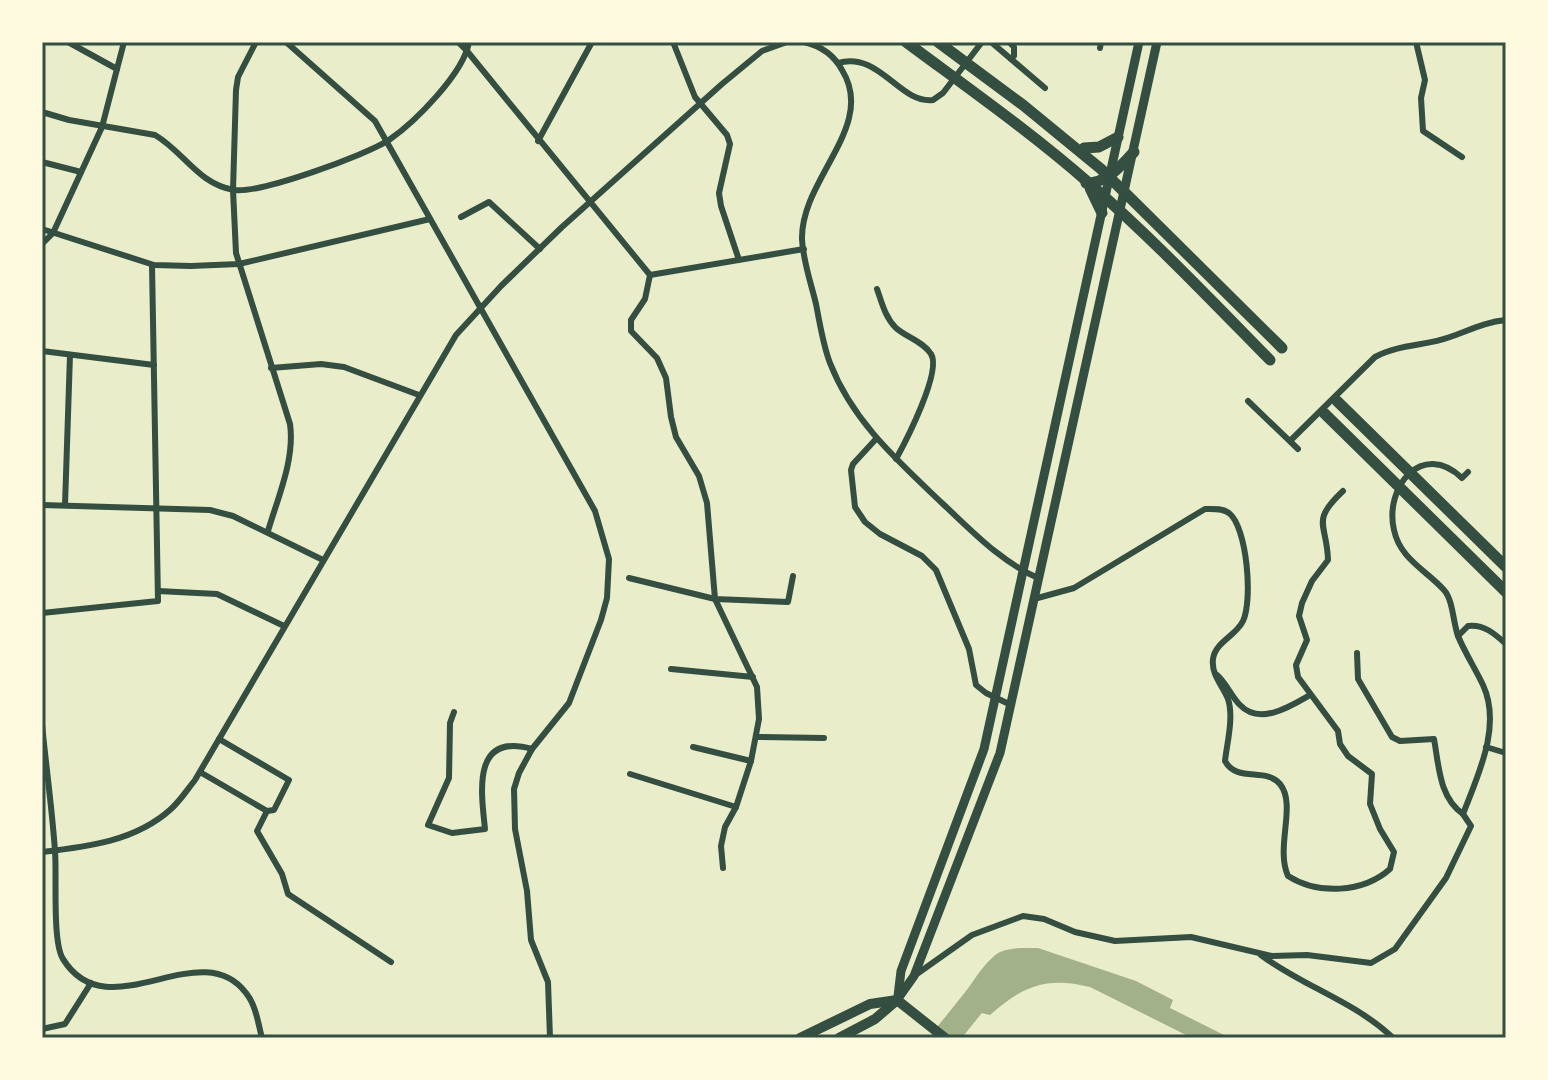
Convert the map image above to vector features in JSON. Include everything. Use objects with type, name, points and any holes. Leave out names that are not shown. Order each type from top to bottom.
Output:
[{"type":"highway","points":[[906,42],[1013,121],[1090,184],[1156,245],[1270,360]]},
{"type":"highway","points":[[938,42],[1023,105],[1101,169],[1282,348]]},
{"type":"highway","points":[[1056,126],[1096,160],[1122,204]]},
{"type":"highway","points":[[1084,148],[1099,147],[1118,137]]},
{"type":"highway","points":[[1038,146],[1084,183],[1102,213]]},
{"type":"highway","points":[[1084,183],[1096,183],[1108,178],[1134,152]]},
{"type":"highway","points":[[1337,401],[1506,567]]},
{"type":"highway","points":[[1324,413],[1506,592]]},
{"type":"highway","points":[[839,1038],[875,1019],[897,1000]]},
{"type":"highway","points":[[800,1038],[870,1004],[897,1000],[942,1035]]},
{"type":"main road","points":[[897,1000],[901,971],[984,749],[1139,42]]},
{"type":"main road","points":[[897,1000],[914,976],[1000,753],[1157,42]]},
{"type":"street","points":[[68,42],[117,69]]},
{"type":"street","points":[[42,244],[53,233],[102,127],[124,42]]},
{"type":"street","points":[[256,42],[241,70],[236,90],[233,190],[239,264],[292,437],[268,531]]},
{"type":"street","points":[[286,42],[375,121],[388,141],[595,511],[605,537],[612,572],[604,609],[576,687],[561,715],[532,749],[516,781],[513,809],[527,891],[531,940],[548,982],[550,1038]]},
{"type":"street","points":[[458,42],[650,275]]},
{"type":"street","points":[[42,112],[102,127],[155,135],[203,178],[233,190],[248,190],[284,183],[388,141],[436,95],[467,51],[469,42]]},
{"type":"street","points":[[538,141],[592,42]]},
{"type":"street","points":[[673,42],[699,105],[727,135],[730,144],[719,193],[739,260]]},
{"type":"street","points":[[42,852],[102,843],[131,835],[171,809],[200,772],[456,335],[540,249],[699,105],[762,51],[787,42]]},
{"type":"street","points":[[806,42],[819,47],[838,63],[852,96],[849,121],[812,192],[804,218],[804,249],[829,361],[853,409],[876,439],[997,555],[1038,578]]},
{"type":"street","points":[[991,42],[1045,88]]},
{"type":"street","points":[[1009,42],[1014,47],[1011,59]]},
{"type":"street","points":[[1416,42],[1425,80],[1421,98],[1423,131],[1462,157]]},
{"type":"street","points":[[838,63],[856,61],[875,68],[919,99],[933,100],[943,93],[980,44]]},
{"type":"street","points":[[42,162],[81,172]]},
{"type":"street","points":[[461,217],[489,202],[540,249]]},
{"type":"street","points":[[42,229],[152,265],[239,264],[430,219]]},
{"type":"street","points":[[650,275],[804,249]]},
{"type":"street","points":[[42,613],[158,601],[152,265]]},
{"type":"street","points":[[650,275],[645,299],[631,320],[631,331],[657,358],[666,378],[676,437],[703,488],[715,599],[753,677],[760,703],[751,761],[736,807],[725,827],[721,846],[723,868]]},
{"type":"street","points":[[877,289],[887,317],[897,329],[930,351],[934,361],[933,373],[911,431],[896,459]]},
{"type":"street","points":[[1290,441],[1375,357],[1389,350],[1451,337],[1484,322],[1506,320]]},
{"type":"street","points":[[42,351],[154,365]]},
{"type":"street","points":[[65,505],[70,355]]},
{"type":"street","points":[[271,368],[321,364],[344,367],[419,395]]},
{"type":"street","points":[[1248,401],[1298,449]]},
{"type":"street","points":[[876,439],[851,470],[855,507],[872,528],[922,556],[936,570],[969,649],[976,685],[1011,705]]},
{"type":"street","points":[[1463,814],[1486,747],[1489,703],[1484,686],[1458,636],[1446,592],[1406,555],[1397,540],[1392,515],[1401,482],[1420,466],[1433,462],[1444,464],[1462,478],[1468,472]]},
{"type":"street","points":[[1033,600],[1074,588],[1205,509],[1228,512],[1236,521],[1245,554],[1247,610],[1243,622],[1214,654],[1215,673],[1228,700],[1230,715],[1225,761],[1228,767],[1243,775],[1276,780],[1281,785],[1287,818],[1281,842],[1288,876],[1324,888],[1354,887],[1380,877],[1390,869],[1394,852],[1370,804],[1372,774],[1348,756],[1340,744],[1338,731],[1298,677],[1296,665],[1307,640],[1299,616],[1306,592],[1328,560],[1323,512],[1343,491]]},
{"type":"street","points":[[42,505],[210,510],[268,531],[323,560]]},
{"type":"street","points":[[629,578],[715,599],[788,602],[793,576]]},
{"type":"street","points":[[158,591],[217,594],[284,626]]},
{"type":"street","points":[[1458,636],[1468,626],[1478,625],[1493,632],[1506,644]]},
{"type":"street","points":[[914,976],[972,935],[1023,916],[1044,919],[1115,941],[1191,937],[1258,953],[1371,963],[1395,949],[1446,878],[1471,826],[1463,814],[1452,806],[1443,790],[1434,739],[1400,741],[1392,737],[1358,679],[1357,653]]},
{"type":"street","points":[[671,669],[753,677]]},
{"type":"street","points":[[1215,673],[1242,707],[1250,712],[1275,713],[1310,695]]},
{"type":"street","points":[[454,712],[450,723],[449,778],[428,825],[452,833],[485,829],[481,786],[487,759],[496,750],[520,746],[532,749]]},
{"type":"street","points":[[42,724],[55,851],[58,941],[62,958],[72,970],[91,983],[108,988],[127,988],[194,971],[217,974],[235,981],[248,994],[262,1038]]},
{"type":"street","points":[[756,737],[824,738]]},
{"type":"street","points":[[200,772],[267,811],[274,810],[289,780],[219,739]]},
{"type":"street","points":[[693,747],[751,761]]},
{"type":"street","points":[[1486,747],[1506,753]]},
{"type":"street","points":[[630,774],[736,807]]},
{"type":"street","points":[[267,811],[257,831],[282,874],[288,894],[391,962]]},
{"type":"street","points":[[1258,953],[1279,969],[1377,1022],[1393,1038]]},
{"type":"street","points":[[42,1029],[65,1024],[91,983]]},
{"type":"shaded area","points":[[1038,948],[1136,981],[1173,1000],[1170,1008],[1230,1038],[1192,1038],[1090,987],[1074,984],[1048,983],[1025,990],[990,1015],[977,1012],[968,1024],[953,1012],[994,956],[1009,949]]},
{"type":"waterway","points":[[945,1038],[982,992]]}]
